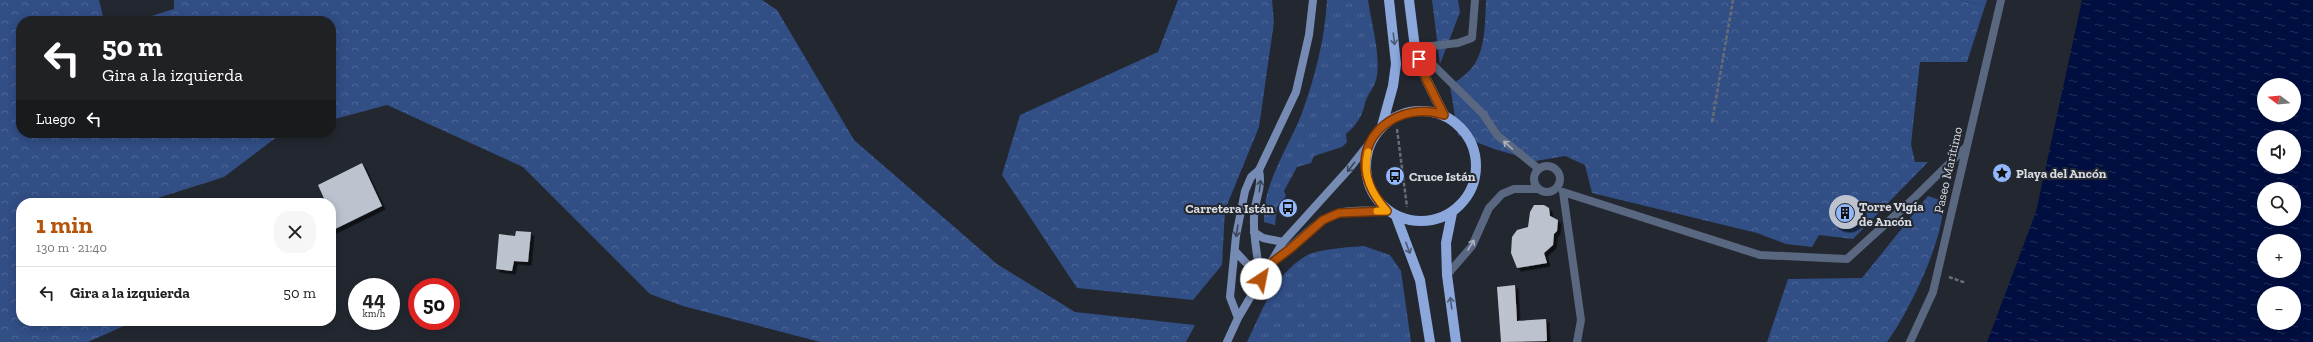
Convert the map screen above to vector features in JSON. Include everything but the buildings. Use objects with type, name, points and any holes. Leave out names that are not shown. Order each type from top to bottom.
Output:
[{"type":"main road","points":[[1388,0],[1396,64],[1393,86],[1382,126],[1375,136],[1366,158],[1366,170],[1373,193],[1392,214],[1420,280],[1430,342]]},
{"type":"main road","points":[[1392,214],[1413,221],[1438,219],[1452,213],[1468,194],[1474,182],[1476,156],[1465,132],[1444,115],[1427,81],[1415,48],[1409,0]]},
{"type":"main road","points":[[1382,126],[1401,114],[1412,111],[1428,111],[1444,115]]},
{"type":"main road","points":[[1452,213],[1446,243],[1447,275],[1456,342]]},
{"type":"street","points":[[1238,318],[1230,297],[1235,251],[1245,191],[1251,177],[1259,170],[1296,92],[1309,35],[1313,0]]},
{"type":"street","points":[[1415,48],[1458,44],[1472,38],[1475,0]]},
{"type":"street","name":"Paseo Marítimo","points":[[1910,342],[1932,292],[2001,0]]},
{"type":"street","points":[[1415,48],[1483,114],[1498,135],[1539,169]]},
{"type":"street","points":[[1227,342],[1238,318],[1261,279],[1274,261],[1283,242],[1349,169],[1375,136]]},
{"type":"street","points":[[1577,342],[1581,320],[1563,192],[1760,256],[1847,259],[1912,200],[1966,147]]},
{"type":"street","points":[[1447,275],[1472,246],[1489,208],[1502,194],[1514,189],[1538,189],[1549,192],[1558,185],[1560,180],[1555,169],[1544,166],[1539,169],[1534,179],[1538,189]]},
{"type":"street","points":[[1259,170],[1262,183],[1254,216],[1254,232],[1261,279]]},
{"type":"street","points":[[1274,261],[1323,220],[1339,213],[1392,214]]},
{"type":"street","points":[[1254,232],[1263,238],[1283,242]]},
{"type":"street","points":[[1235,251],[1261,279]]},
{"type":"path","points":[[1712,122],[1733,0]]},
{"type":"path","points":[[1396,127],[1408,211]]},
{"type":"green space","points":[[0,0],[99,0],[103,16],[16,16],[16,138],[275,138],[224,177],[158,198],[16,198],[16,326],[124,326],[88,342],[0,342]]},
{"type":"green space","points":[[174,0],[762,0],[777,10],[854,140],[997,264],[1075,312],[1195,325],[1186,342],[820,342],[683,306],[650,294],[523,167],[387,105],[336,119],[336,16],[151,16],[174,9]]},
{"type":"green space","points":[[1178,0],[1272,0],[1274,22],[1259,127],[1225,210],[1222,265],[1193,300],[1077,288],[1002,175],[1020,115],[1158,52]]},
{"type":"green space","points":[[1327,0],[1368,0],[1377,51],[1378,71],[1376,80],[1366,100],[1361,116],[1356,124],[1346,134],[1347,142],[1342,147],[1314,156],[1311,163],[1297,167],[1284,191],[1286,196],[1277,207],[1275,225],[1264,222],[1267,194],[1277,166],[1297,126],[1311,86],[1322,43]]},
{"type":"green space","points":[[1432,0],[1458,0],[1460,12],[1440,64]]},
{"type":"green space","points":[[1486,0],[1960,0],[1985,6],[1967,62],[1920,62],[1911,144],[1915,162],[1928,162],[1853,239],[1819,235],[1812,247],[1786,244],[1757,233],[1592,193],[1585,165],[1565,156],[1536,161],[1494,149],[1458,135],[1450,86],[1470,70],[1479,55],[1484,37]]},
{"type":"green space","points":[[1960,0],[1987,0],[1985,6]]},
{"type":"green space","points":[[1928,196],[1943,201],[1942,216],[1938,234],[1932,254],[1915,294],[1896,329],[1887,342],[1767,342],[1788,279],[1862,278]]},
{"type":"green space","points":[[1364,246],[1390,255],[1401,271],[1411,342],[1247,342],[1270,295],[1285,274],[1294,265],[1309,254],[1316,252]]},
{"type":"water","points":[[2082,0],[2313,0],[2313,342],[1987,342],[2036,212]]},
{"type":"slow traffic","points":[[1368,152],[1366,158],[1366,170],[1368,182],[1373,193],[1387,211],[1377,211]]},
{"type":"place","name":"Playa del Ancón","points":[[2002,173]]},
{"type":"place","name":"Cruce Istán","points":[[1395,176]]},
{"type":"place","name":"Carretera Istán","points":[[1288,208]]},
{"type":"place","name":"Torre Vigía de Ancón","points":[[1845,213]]},
{"type":"route","points":[[1261,279],[1274,261],[1323,220],[1339,213],[1356,211],[1387,211],[1373,193],[1368,182],[1366,170],[1366,158],[1375,136],[1382,126],[1401,114],[1423,110],[1444,115],[1427,81],[1419,59]]}]
